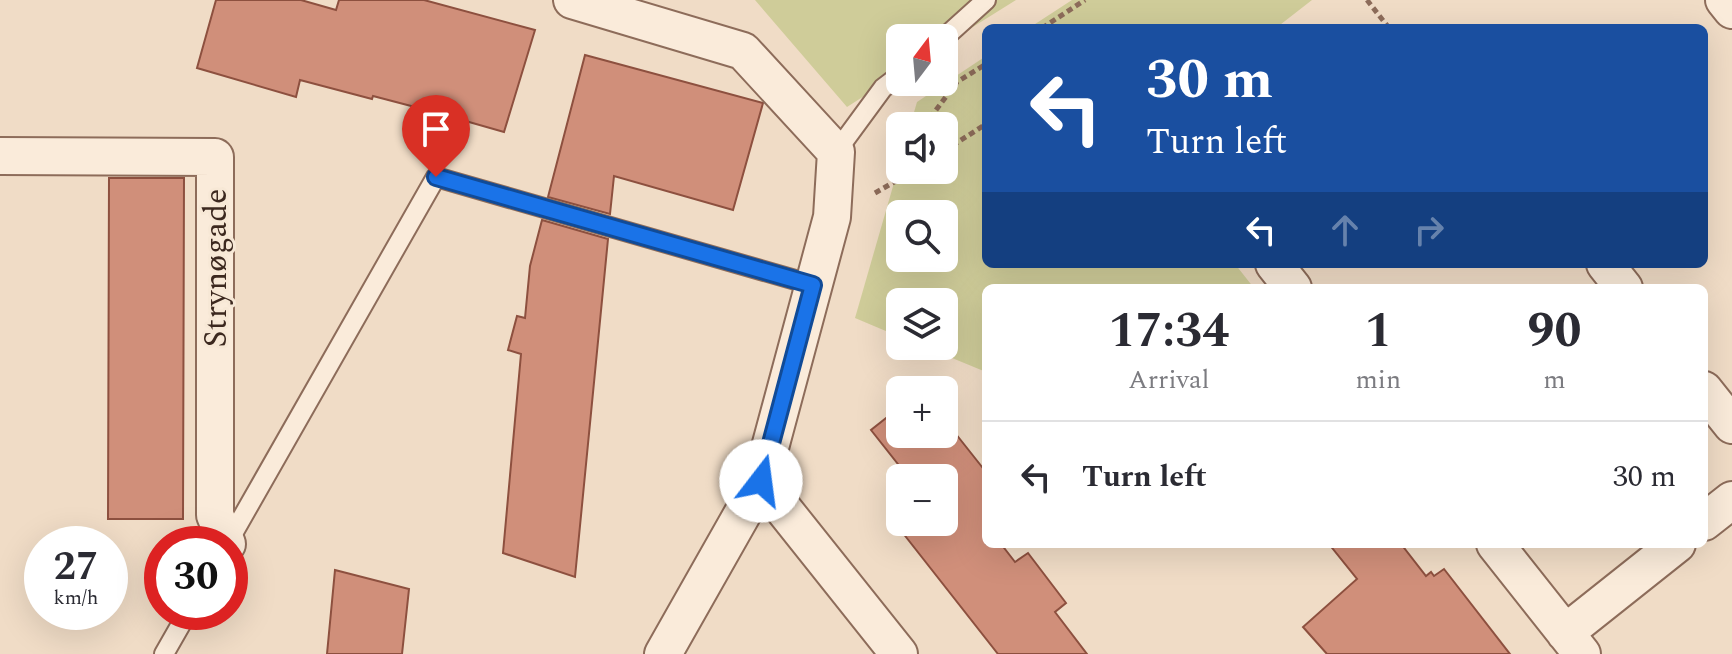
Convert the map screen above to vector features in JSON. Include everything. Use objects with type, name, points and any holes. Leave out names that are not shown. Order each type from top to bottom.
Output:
[{"type":"street","points":[[572,0],[743,51],[836,152],[832,217],[761,481],[663,654]]},
{"type":"street","points":[[1724,0],[1732,10]]},
{"type":"street","name":"Strynøgade","points":[[0,156],[215,157],[215,515],[220,526]]},
{"type":"street","points":[[1277,268],[1290,284]]},
{"type":"street","points":[[1608,268],[1621,284]]},
{"type":"street","points":[[1708,395],[1732,425]]},
{"type":"street","points":[[761,481],[899,654]]},
{"type":"street","points":[[1708,519],[1732,500]]},
{"type":"street","points":[[1498,548],[1573,644],[1673,548]]},
{"type":"lane","points":[[958,25],[986,0]]},
{"type":"lane","points":[[836,152],[886,86]]},
{"type":"lane","points":[[237,526],[436,177],[813,285]]},
{"type":"lane","points":[[164,654],[178,630]]},
{"type":"path","points":[[1048,24],[1085,0]]},
{"type":"path","points":[[1367,0],[1386,24]]},
{"type":"path","points":[[934,112],[957,82],[982,66]]},
{"type":"path","points":[[958,142],[982,127]]},
{"type":"shaded area","points":[[755,0],[1016,0],[958,36],[958,24],[886,24],[886,82],[847,107]]},
{"type":"shaded area","points":[[1072,0],[1312,0],[1281,24],[1035,24]]},
{"type":"shaded area","points":[[982,59],[982,268],[1238,268],[1251,284],[982,284],[982,370],[957,360],[958,288],[886,288],[886,331],[855,318],[886,211],[886,272],[958,272],[958,200],[889,200],[894,184],[958,184],[958,112],[914,112],[917,102],[926,96],[958,96],[958,75]]},
{"type":"building","points":[[216,0],[301,0],[336,10],[339,0],[424,0],[535,30],[504,132],[373,96],[372,99],[300,80],[296,97],[197,68]]},
{"type":"building","points":[[585,55],[763,103],[733,210],[614,176],[610,214],[548,197]]},
{"type":"building","points":[[109,178],[184,178],[183,519],[108,519]]},
{"type":"building","points":[[542,220],[608,239],[575,577],[503,553],[521,354],[508,350],[517,316],[525,318],[530,266]]},
{"type":"building","points":[[886,418],[886,448],[958,448],[958,437],[982,467],[982,548],[1004,548],[1015,562],[1028,553],[1066,603],[1055,612],[1087,654],[998,654],[905,536],[958,536],[958,464],[898,464],[871,430]]},
{"type":"building","points":[[1332,548],[1404,548],[1426,576],[1431,572],[1434,576],[1444,569],[1510,654],[1327,654],[1303,627],[1357,579]]},
{"type":"building","points":[[335,570],[409,589],[402,654],[327,654]]},
{"type":"route","points":[[436,177],[813,285],[761,481]]}]
